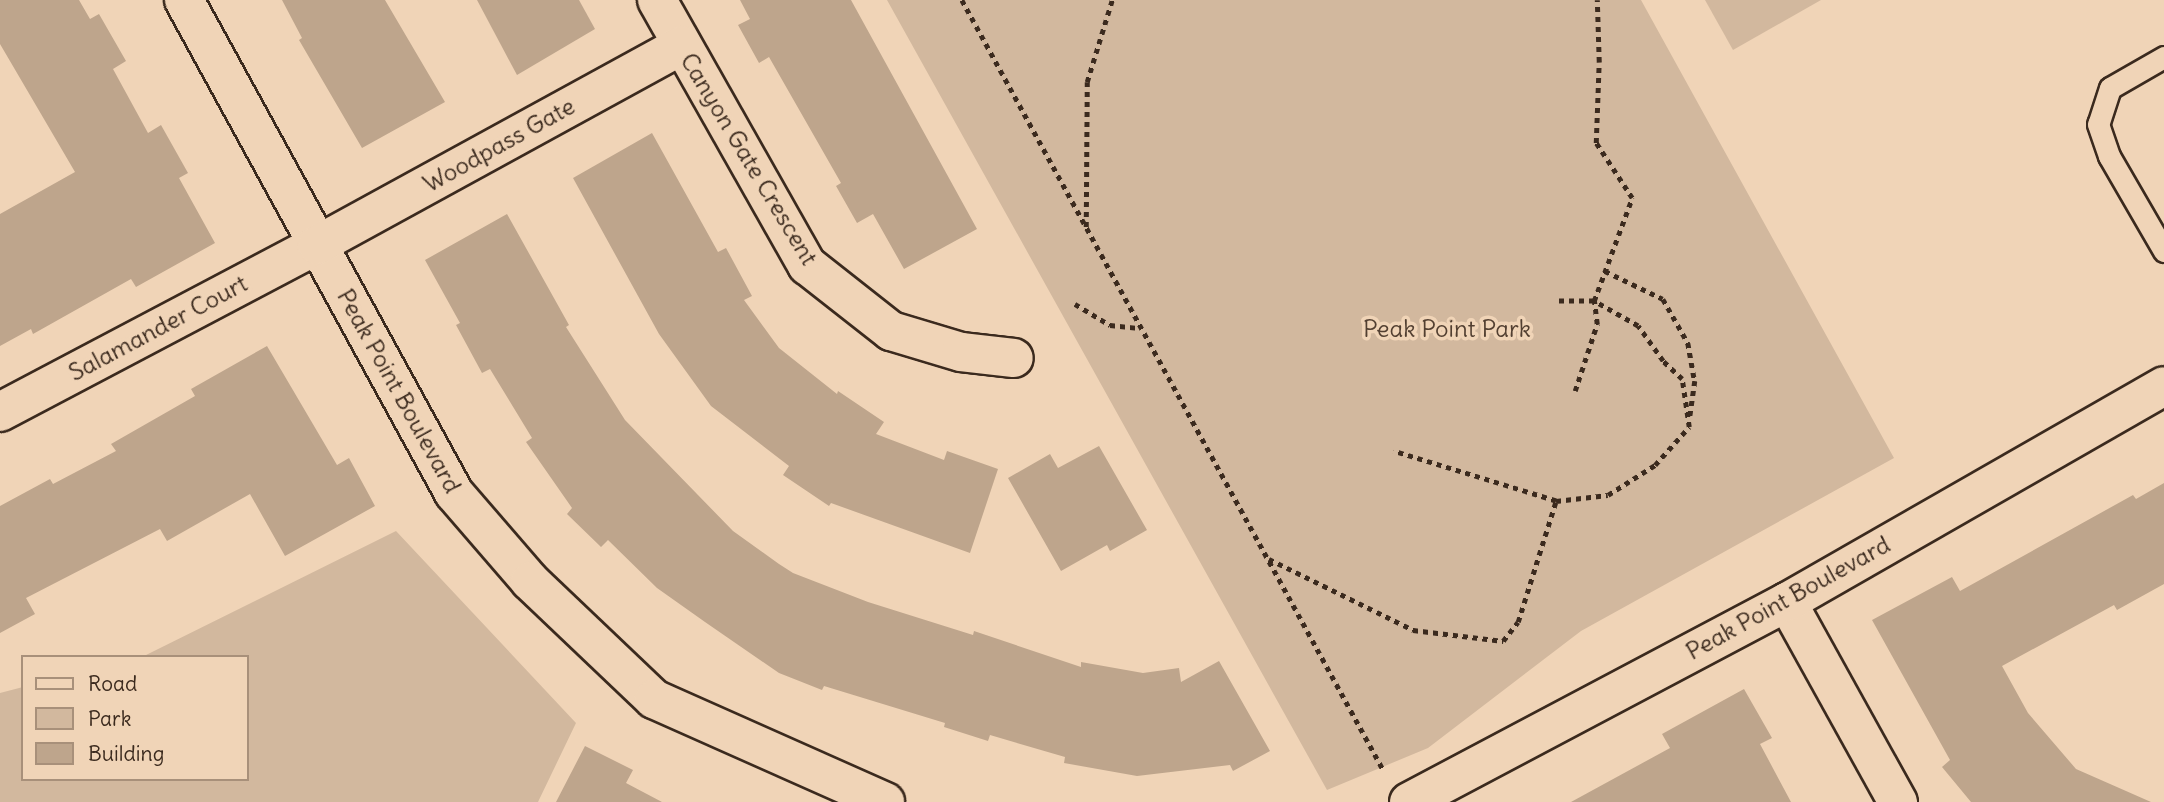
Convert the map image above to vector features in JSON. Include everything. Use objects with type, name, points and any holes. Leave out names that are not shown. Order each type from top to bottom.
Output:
[{"type":"street","name":"Peak Point Boulevard","points":[[184,0],[454,493],[530,581],[654,699],[885,802]]},
{"type":"street","name":"Canyon Gate Crescent","points":[[657,0],[807,265],[891,331],[961,352],[1014,358]]},
{"type":"street","name":"Woodpass Gate","points":[[317,245],[681,45]]},
{"type":"street","name":"Salamander Court","points":[[0,412],[317,245]]},
{"type":"street","name":"Peak Point Boulevard","points":[[1409,802],[1787,602],[2164,386]]},
{"type":"street","points":[[1787,602],[1898,802]]},
{"type":"lane","points":[[2162,62],[2109,88],[2098,124],[2109,156],[2164,251]]},
{"type":"path","points":[[962,0],[1384,771]]},
{"type":"path","points":[[1086,227],[1087,82],[1112,0]]},
{"type":"path","points":[[1575,391],[1598,324],[1594,301],[1632,198],[1596,143],[1599,62],[1597,0]]},
{"type":"path","points":[[1393,451],[1556,501],[1608,495],[1655,465],[1689,427],[1695,381],[1688,343],[1663,299],[1605,271]]},
{"type":"path","points":[[1558,301],[1594,301],[1638,326],[1663,361],[1682,379],[1689,427]]},
{"type":"path","points":[[1075,303],[1110,325],[1141,328]]},
{"type":"path","points":[[1268,558],[1413,630],[1503,641],[1518,622],[1556,501]]},
{"type":"green space","name":"Peak Point Park","points":[[887,0],[1641,0],[1894,458],[1581,631],[1428,748],[1327,790]]},
{"type":"green space","points":[[1705,0],[1821,0],[1733,50]]},
{"type":"green space","points":[[396,531],[576,723],[538,802],[0,802],[0,693],[21,688],[21,781],[248,781],[248,655],[146,655]]},
{"type":"building","points":[[0,0],[79,0],[90,19],[99,14],[126,61],[113,69],[148,133],[161,125],[188,173],[179,178],[215,243],[136,287],[131,279],[33,334],[31,329],[0,346],[0,214],[75,172],[0,44]]},
{"type":"building","points":[[282,0],[385,0],[445,102],[362,148],[299,40],[302,38]]},
{"type":"building","points":[[477,0],[579,0],[595,29],[517,75]]},
{"type":"building","points":[[740,0],[851,0],[977,229],[904,269],[873,214],[857,223],[836,186],[841,183],[769,57],[759,63],[738,25],[750,19]]},
{"type":"building","points":[[652,133],[718,252],[726,248],[752,296],[744,300],[779,348],[837,394],[838,391],[884,422],[876,434],[944,460],[947,451],[998,469],[970,553],[831,503],[829,506],[783,475],[789,466],[711,406],[659,334],[573,178]]},
{"type":"building","points":[[507,214],[569,325],[566,327],[625,420],[733,531],[779,564],[793,573],[868,602],[973,635],[974,631],[1081,667],[1081,662],[1143,673],[1179,668],[1181,682],[1219,661],[1270,751],[1233,771],[1230,765],[1137,776],[1064,763],[1065,757],[990,735],[988,741],[944,727],[945,723],[824,686],[822,690],[779,673],[705,622],[657,588],[608,540],[601,547],[567,514],[572,508],[526,442],[532,438],[490,369],[482,373],[456,325],[460,323],[425,260]]},
{"type":"building","points":[[267,346],[337,465],[349,458],[375,506],[285,556],[250,494],[167,541],[160,529],[26,598],[35,614],[0,633],[0,506],[50,479],[53,484],[116,451],[111,444],[195,396],[191,389]]},
{"type":"building","points":[[1099,446],[1147,530],[1110,551],[1107,545],[1061,571],[1008,478],[1050,454],[1058,468]]},
{"type":"building","points":[[2164,483],[2164,584],[2117,610],[2114,605],[2002,666],[2028,713],[2076,769],[2151,802],[1971,802],[1942,767],[1950,760],[1872,620],[1952,577],[1960,591],[2133,495],[2136,499]]},
{"type":"building","points":[[1744,689],[1772,738],[1760,744],[1791,802],[1571,802],[1670,748],[1662,734]]},
{"type":"building","points":[[585,746],[633,770],[626,783],[662,802],[556,802]]}]
